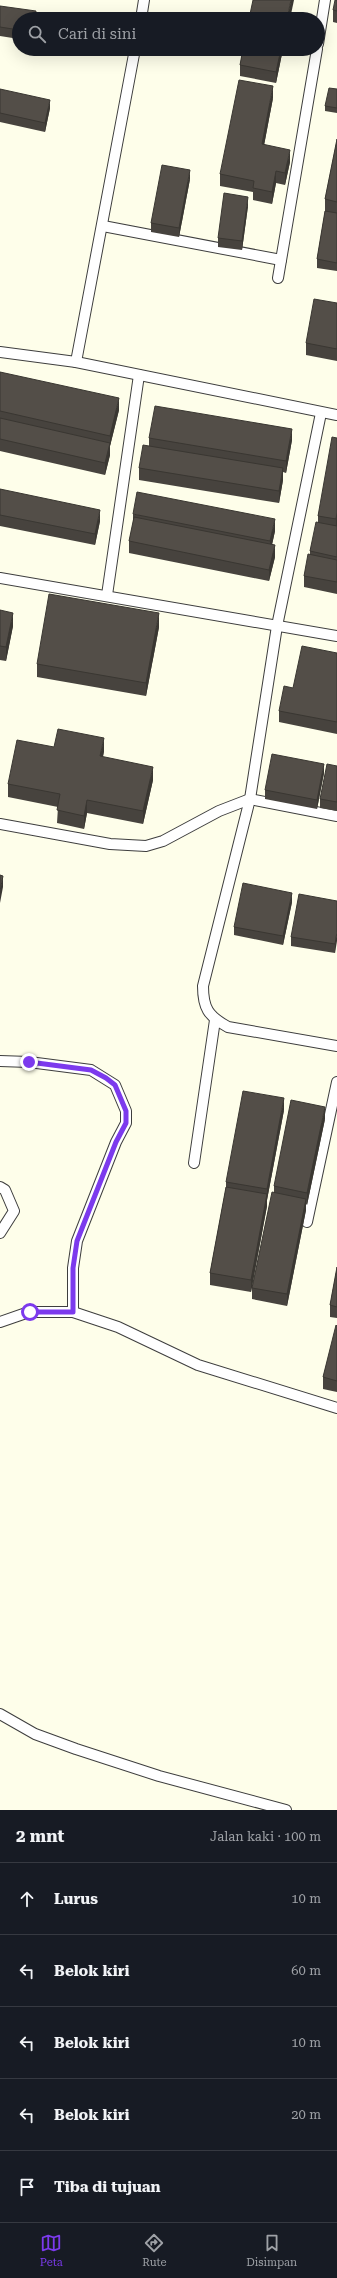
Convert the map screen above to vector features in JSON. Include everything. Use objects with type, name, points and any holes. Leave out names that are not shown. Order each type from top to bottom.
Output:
[{"type":"lane","points":[[142,12],[144,0]]},
{"type":"lane","points":[[324,12],[326,0]]},
{"type":"lane","points":[[76,362],[103,226],[134,56]]},
{"type":"lane","points":[[278,278],[316,56]]},
{"type":"lane","points":[[103,226],[281,260]]},
{"type":"lane","points":[[0,352],[76,362],[320,413],[337,415]]},
{"type":"lane","points":[[108,595],[139,375]]},
{"type":"lane","points":[[320,413],[277,626],[250,799],[203,986],[203,1004],[215,1020],[228,1027],[337,1046]]},
{"type":"lane","points":[[0,578],[108,595],[337,636]]},
{"type":"lane","points":[[0,824],[110,844],[146,846],[163,841],[219,811],[250,799],[337,816]]},
{"type":"lane","points":[[194,1163],[215,1020]]},
{"type":"lane","points":[[0,1061],[29,1062],[91,1070],[115,1085],[126,1111],[126,1123],[116,1142],[77,1241],[73,1268],[73,1312]]},
{"type":"lane","points":[[307,1222],[337,1082]]},
{"type":"lane","points":[[0,1187],[5,1190],[14,1212],[0,1233]]},
{"type":"lane","points":[[0,1322],[30,1312],[73,1312],[118,1327],[198,1366],[337,1408]]},
{"type":"lane","points":[[0,1714],[35,1734],[76,1749],[159,1776],[286,1810]]},
{"type":"building","points":[[253,0],[291,0],[288,12],[250,12]]},
{"type":"building","points":[[335,0],[337,0],[337,11],[333,10]]},
{"type":"building","points":[[0,6],[36,11],[12,12],[12,29],[0,27]]},
{"type":"building","points":[[242,56],[279,56],[276,72],[240,65]]},
{"type":"building","points":[[239,80],[273,86],[262,144],[290,150],[285,173],[276,171],[272,192],[253,188],[254,181],[220,174]]},
{"type":"building","points":[[329,88],[337,89],[337,108],[325,106]]},
{"type":"building","points":[[0,89],[50,100],[45,123],[0,113]]},
{"type":"building","points":[[337,139],[337,202],[325,199]]},
{"type":"building","points":[[162,165],[190,170],[179,228],[151,223]]},
{"type":"building","points":[[224,193],[248,197],[242,241],[218,238]]},
{"type":"building","points":[[325,211],[337,213],[337,263],[317,259]]},
{"type":"building","points":[[314,299],[337,303],[337,349],[306,343]]},
{"type":"building","points":[[0,372],[119,398],[110,436],[0,411]]},
{"type":"building","points":[[155,406],[292,429],[286,461],[149,438]]},
{"type":"building","points":[[0,418],[110,443],[105,463],[0,439]]},
{"type":"building","points":[[332,437],[337,438],[336,519],[318,516]]},
{"type":"building","points":[[143,445],[283,468],[279,491],[139,468]]},
{"type":"building","points":[[0,489],[100,510],[95,534],[0,515]]},
{"type":"building","points":[[137,492],[275,519],[270,541],[133,514]]},
{"type":"building","points":[[134,517],[275,545],[269,570],[129,541]]},
{"type":"building","points":[[316,522],[337,526],[337,557],[310,551]]},
{"type":"building","points":[[308,554],[337,560],[337,582],[304,576]]},
{"type":"building","points":[[49,594],[159,613],[146,683],[37,664]]},
{"type":"building","points":[[0,610],[13,613],[6,647],[0,646]]},
{"type":"building","points":[[302,646],[337,653],[337,722],[279,711],[284,686],[293,688]]},
{"type":"building","points":[[58,729],[104,738],[100,756],[153,767],[143,811],[87,800],[84,816],[57,810],[60,794],[8,784],[17,740],[54,747]]},
{"type":"building","points":[[272,754],[324,764],[317,800],[265,790]]},
{"type":"building","points":[[327,764],[337,766],[337,802],[320,799]]},
{"type":"building","points":[[0,875],[3,876],[0,891]]},
{"type":"building","points":[[243,883],[292,893],[283,936],[234,927]]},
{"type":"building","points":[[299,894],[337,901],[337,932],[335,944],[291,937]]},
{"type":"building","points":[[243,1091],[284,1098],[267,1189],[226,1182]]},
{"type":"building","points":[[291,1100],[325,1107],[307,1193],[274,1186]]},
{"type":"building","points":[[226,1187],[267,1194],[251,1280],[210,1273]]},
{"type":"building","points":[[272,1192],[306,1199],[287,1294],[252,1288]]},
{"type":"building","points":[[337,1267],[337,1307],[330,1305]]},
{"type":"building","points":[[336,1325],[337,1326],[337,1381],[323,1377]]},
{"type":"route","points":[[29,1062],[71,1066],[91,1070],[115,1085],[126,1111],[126,1123],[106,1166],[98,1192],[77,1241],[73,1268],[73,1312],[30,1312]]}]
